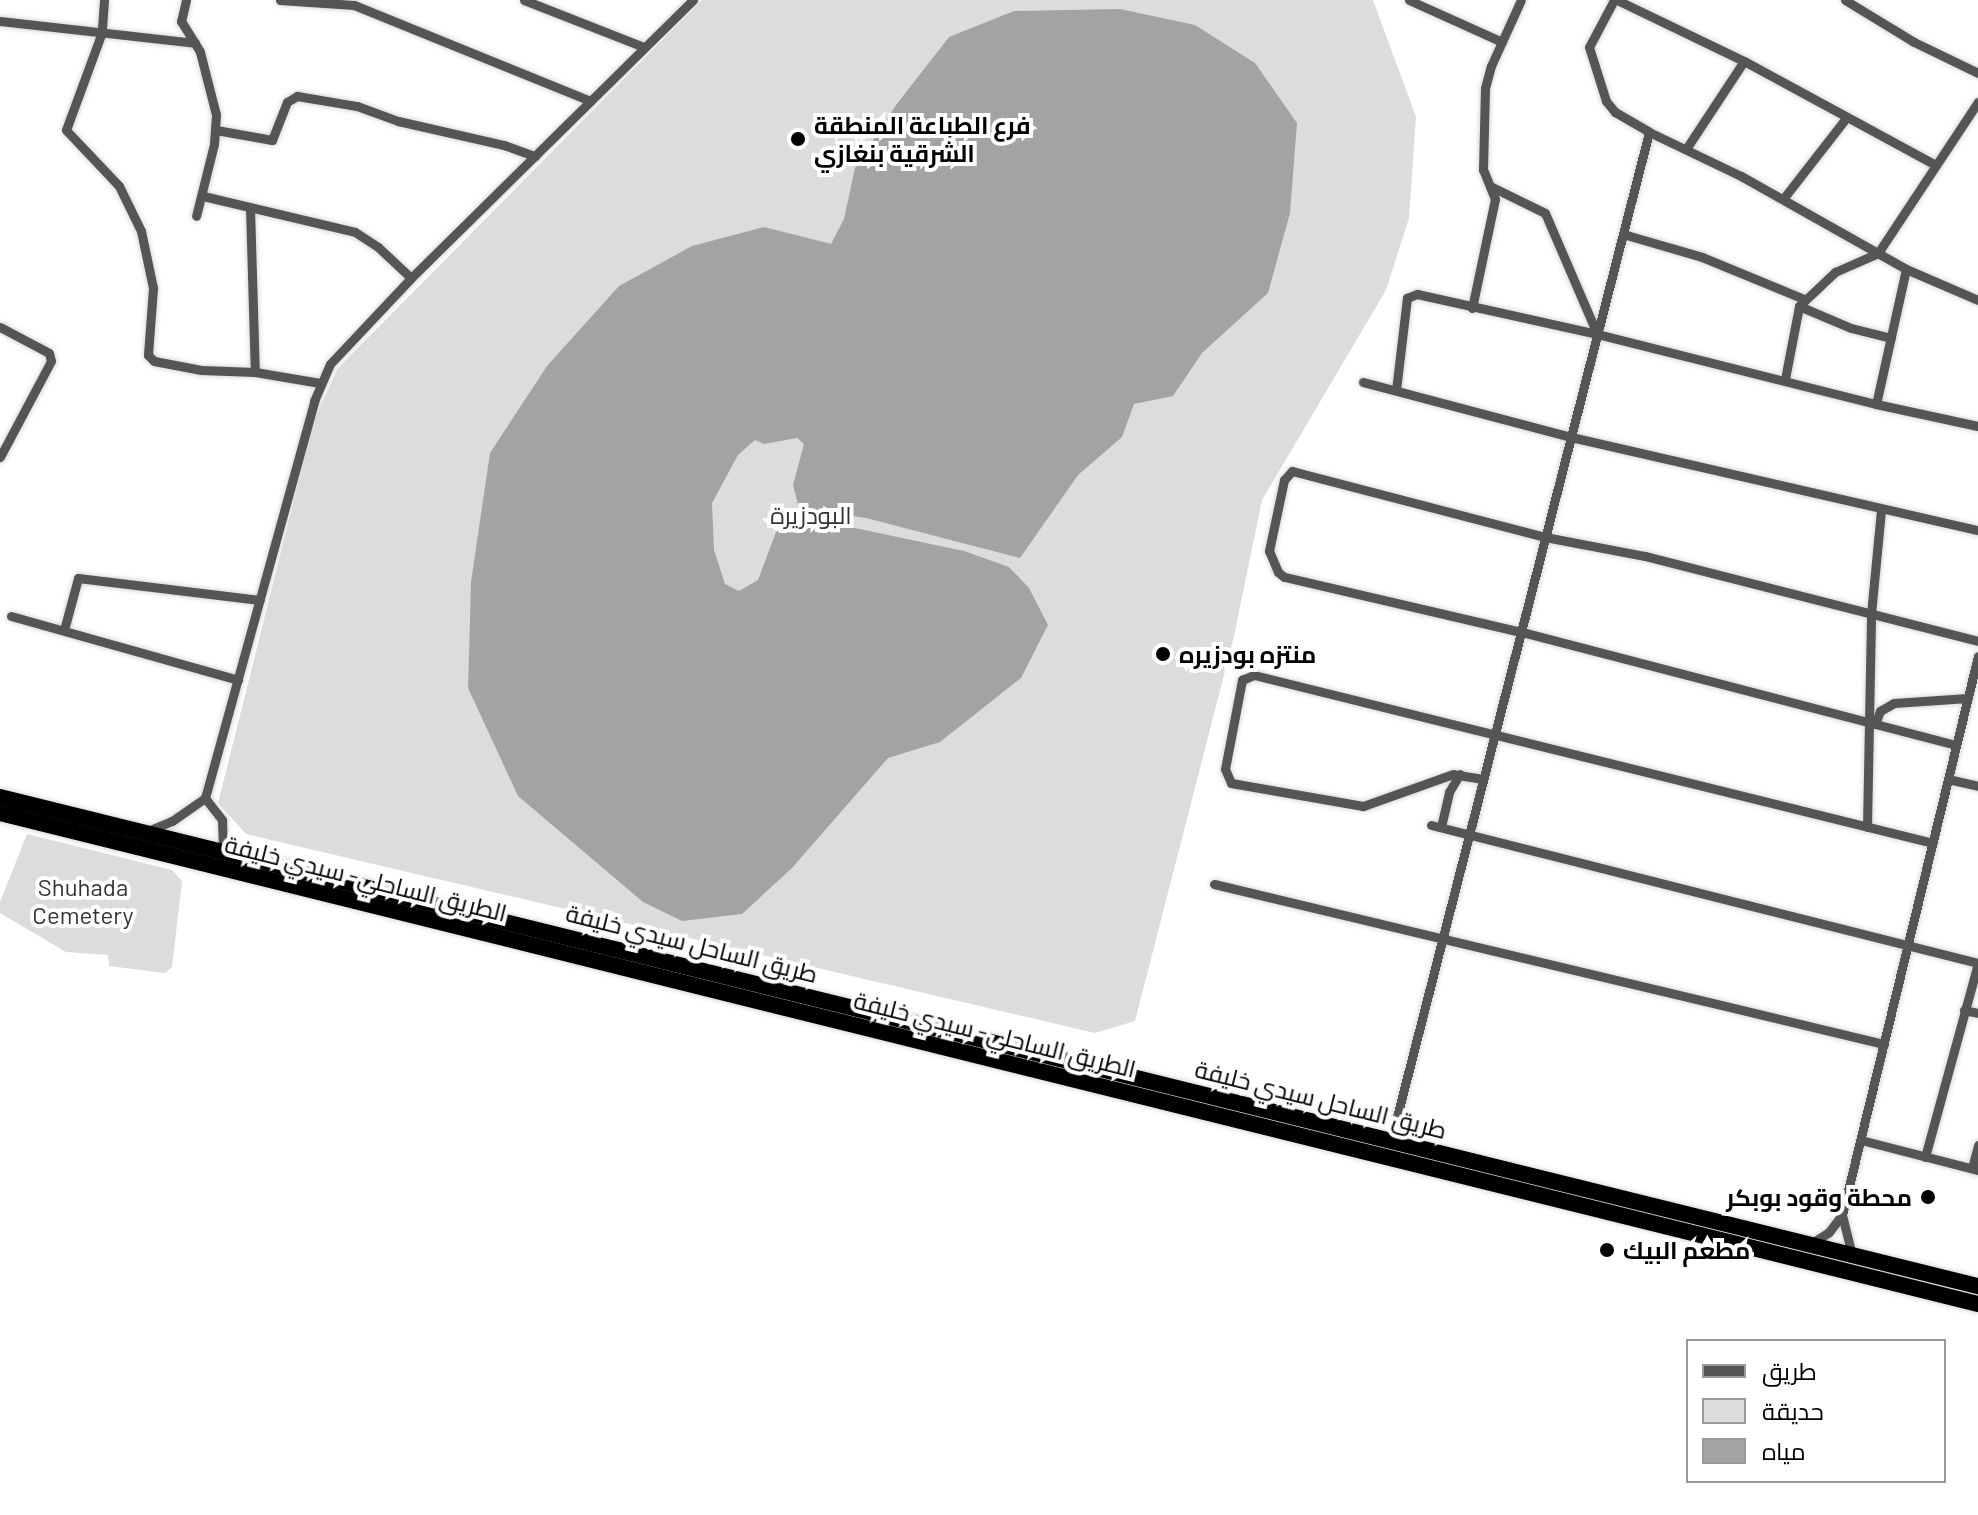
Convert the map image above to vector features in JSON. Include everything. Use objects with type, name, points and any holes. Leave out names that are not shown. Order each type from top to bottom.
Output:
[{"type":"highway","name":"طريق الساحل سيدي خليفة","points":[[0,797],[223,851],[1277,1121],[1391,1140],[1978,1286]]},
{"type":"highway","name":"الطريق الساحلي- سيدي خليفة","points":[[0,813],[1277,1121],[1978,1304]]},
{"type":"street","points":[[104,0],[102,32],[66,130],[119,186],[141,231],[153,288],[148,355],[154,361],[201,370],[255,372],[320,383]]},
{"type":"street","points":[[186,0],[181,21],[195,43],[213,95],[216,130],[196,216]]},
{"type":"street","points":[[280,0],[342,1],[590,101]]},
{"type":"street","points":[[524,0],[644,47]]},
{"type":"street","points":[[144,833],[172,821],[205,798],[320,383],[338,353],[693,0]]},
{"type":"street","points":[[1472,308],[1495,199],[1483,170],[1485,88],[1521,0]]},
{"type":"street","points":[[1934,164],[1744,61],[1615,0],[1589,42],[1590,55],[1606,101],[1629,122],[1783,199],[1906,269],[1978,300]]},
{"type":"street","points":[[1845,0],[1914,42],[1978,73]]},
{"type":"street","points":[[1414,1],[1502,42]]},
{"type":"street","points":[[0,21],[195,43]]},
{"type":"street","points":[[1686,149],[1744,61]]},
{"type":"street","points":[[216,130],[272,140],[287,102],[297,96],[357,106],[398,121],[481,139],[535,156]]},
{"type":"street","points":[[1785,379],[1802,303],[1835,272],[1878,253],[1934,164],[1973,117],[1978,102]]},
{"type":"street","points":[[1783,199],[1846,118]]},
{"type":"street","points":[[1391,1140],[1649,132]]},
{"type":"street","points":[[1490,186],[1545,213],[1597,334]]},
{"type":"street","points":[[203,196],[355,232],[378,247],[411,278]]},
{"type":"street","points":[[250,208],[255,372]]},
{"type":"street","points":[[1623,234],[1702,257],[1851,328],[1891,338]]},
{"type":"street","points":[[1876,404],[1906,269]]},
{"type":"street","points":[[1396,390],[1407,298],[1417,294],[1978,426]]},
{"type":"street","points":[[0,327],[49,353],[51,361],[0,457]]},
{"type":"street","points":[[1363,382],[1571,437],[1978,530]]},
{"type":"street","points":[[1956,745],[1521,632],[1284,577],[1278,572],[1269,551],[1284,480],[1292,471],[1545,537],[1645,556],[1978,641]]},
{"type":"street","points":[[1867,827],[1872,723],[1871,614],[1881,510]]},
{"type":"street","points":[[64,630],[78,578],[260,600]]},
{"type":"street","points":[[11,616],[238,680]]},
{"type":"street","points":[[1810,1244],[1829,1232],[1842,1215],[1978,660]]},
{"type":"street","points":[[1483,779],[1460,774],[1363,806],[1236,785],[1227,779],[1225,769],[1242,680],[1254,675],[1933,843]]},
{"type":"street","points":[[1872,723],[1880,711],[1894,703],[1968,698]]},
{"type":"street","points":[[1460,774],[1449,792],[1436,826],[1978,963],[1925,1157]]},
{"type":"street","points":[[1948,779],[1978,786]]},
{"type":"street","points":[[205,798],[222,820],[223,851]]},
{"type":"street","points":[[1214,884],[1884,1044]]},
{"type":"street","points":[[1964,1010],[1978,1013]]},
{"type":"street","points":[[1861,1140],[1975,1169],[1978,1145]]},
{"type":"street","points":[[1842,1215],[1852,1255]]},
{"type":"green space","name":"البودزيرة","points":[[702,0],[1373,0],[1416,117],[1409,218],[1386,290],[1262,500],[1234,636],[1135,1021],[1095,1033],[246,834],[218,803],[314,420],[338,368]]},
{"type":"green space","name":"Shuhada Cemetery","points":[[27,834],[172,870],[182,881],[172,967],[165,973],[109,966],[108,955],[66,952],[0,913],[0,902]]},
{"type":"water","points":[[1120,9],[1195,25],[1255,63],[1297,123],[1290,213],[1268,293],[1202,353],[1173,396],[1134,404],[1122,437],[1078,475],[1020,558],[866,518],[799,508],[793,485],[804,444],[797,438],[764,444],[755,440],[738,455],[712,503],[714,550],[725,584],[739,591],[758,580],[776,532],[793,515],[964,551],[1009,567],[1029,588],[1048,625],[1021,678],[940,742],[888,758],[792,868],[742,914],[682,921],[643,902],[518,796],[468,688],[471,582],[490,453],[547,366],[619,286],[692,246],[764,227],[831,244],[844,219],[855,168],[896,105],[949,37],[1014,11]]},
{"type":"place","name":"فرع الطباعة المنطقة الشرقية بنغازي","points":[[798,139]]},
{"type":"place","name":"منتزه بودزيره","points":[[1163,654]]},
{"type":"place","name":"محطة وقود بوبكر","points":[[1928,1197]]},
{"type":"place","name":"مطعم البيك","points":[[1607,1250]]}]
